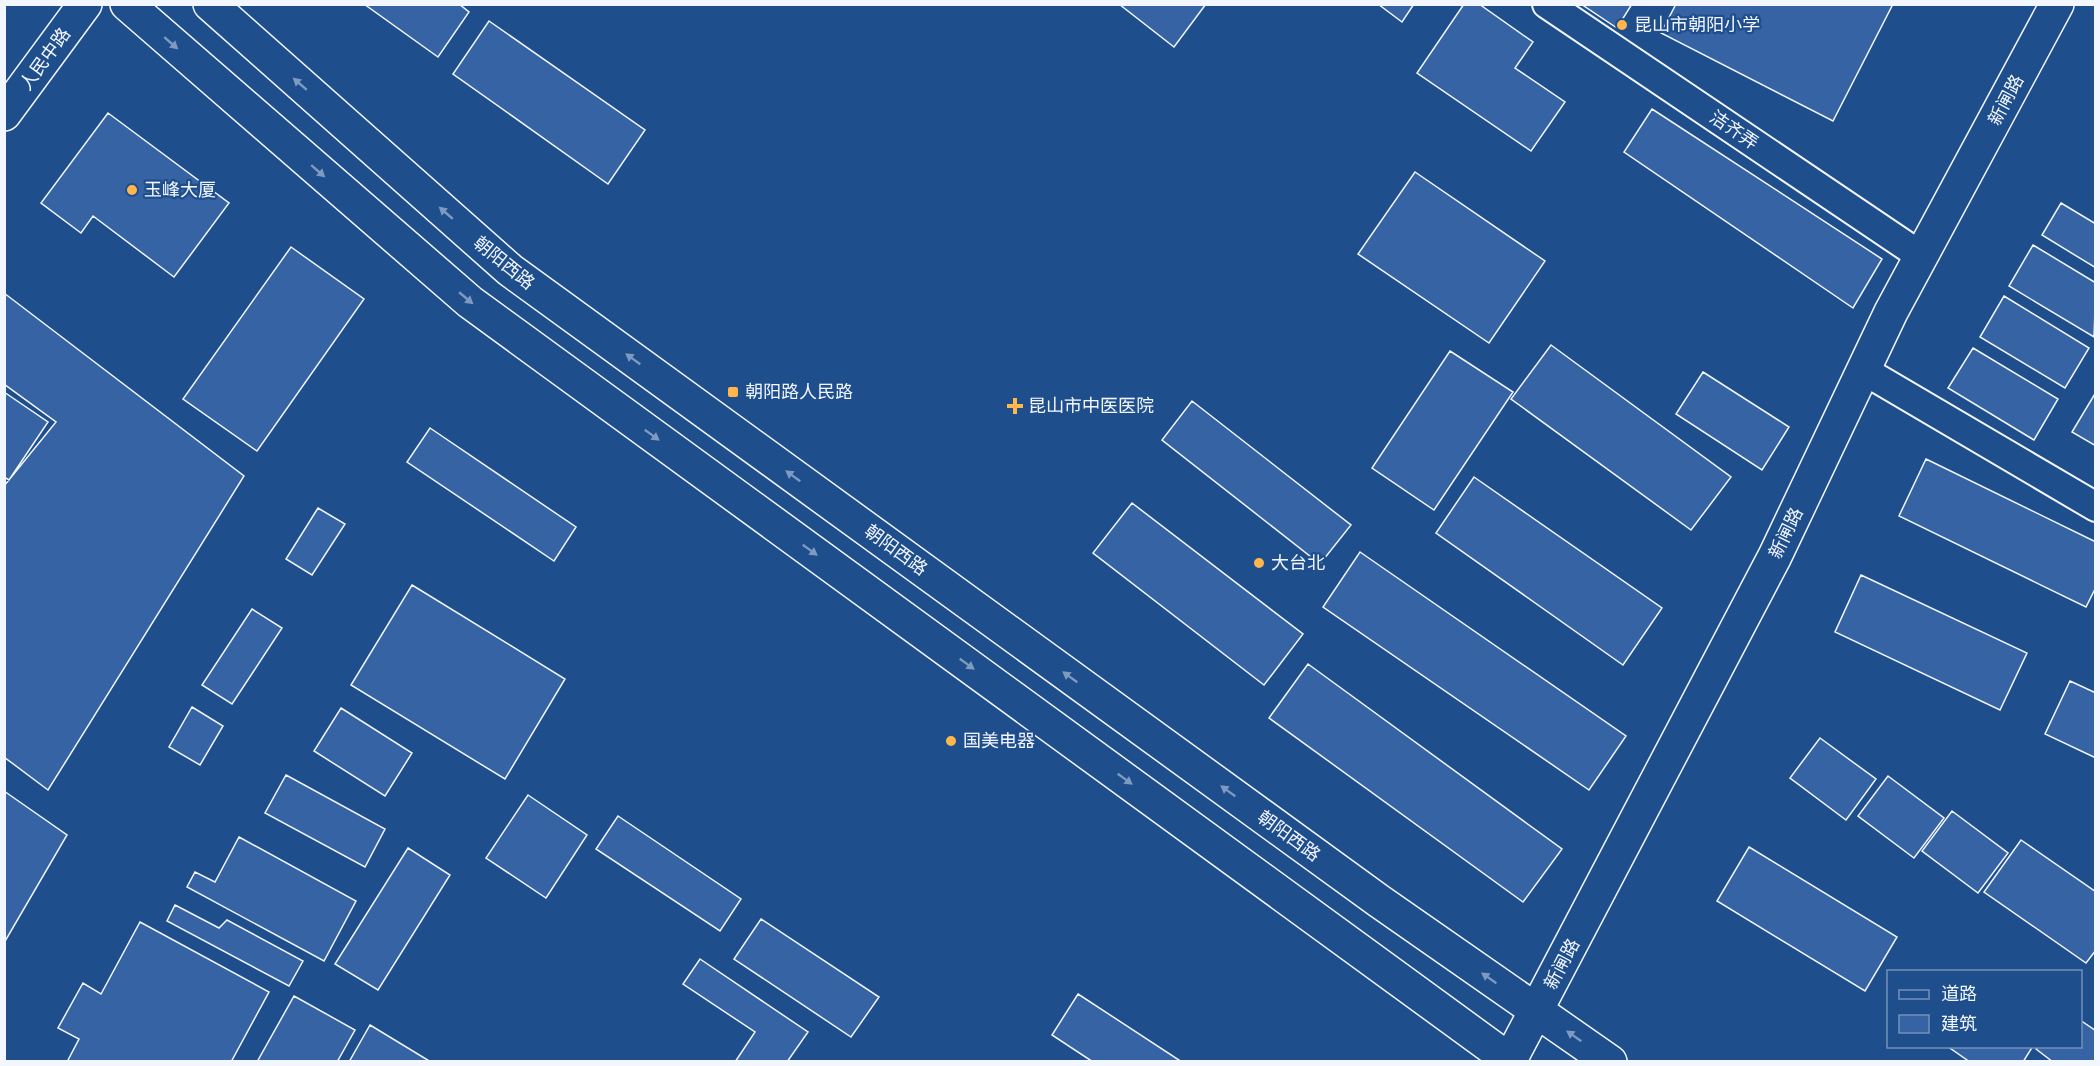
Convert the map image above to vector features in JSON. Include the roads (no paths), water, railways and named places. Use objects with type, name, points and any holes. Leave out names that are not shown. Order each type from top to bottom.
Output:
[{"type":"main road","name":"人民中路","points":[[4,114],[86,4]]},
{"type":"main road","points":[[127,4],[470,302],[1511,1061]]},
{"type":"main road","name":"朝阳西路","points":[[210,4],[510,270],[1379,901],[1610,1062]]},
{"type":"main road","name":"新闸路","points":[[1511,1061],[1775,556],[1891,312],[2057,4]]},
{"type":"street","name":"洁齐弄","points":[[1547,4],[1921,256]]},
{"type":"street","points":[[1863,370],[2096,507]]},
{"type":"place","name":"昆山市朝阳小学","points":[[1622,25]]},
{"type":"place","name":"玉峰大厦","points":[[132,190]]},
{"type":"place","name":"朝阳路人民路","points":[[733,392]]},
{"type":"place","name":"昆山市中医医院","points":[[1015,406]]},
{"type":"place","name":"大台北","points":[[1259,563]]},
{"type":"place","name":"国美电器","points":[[951,741]]}]
